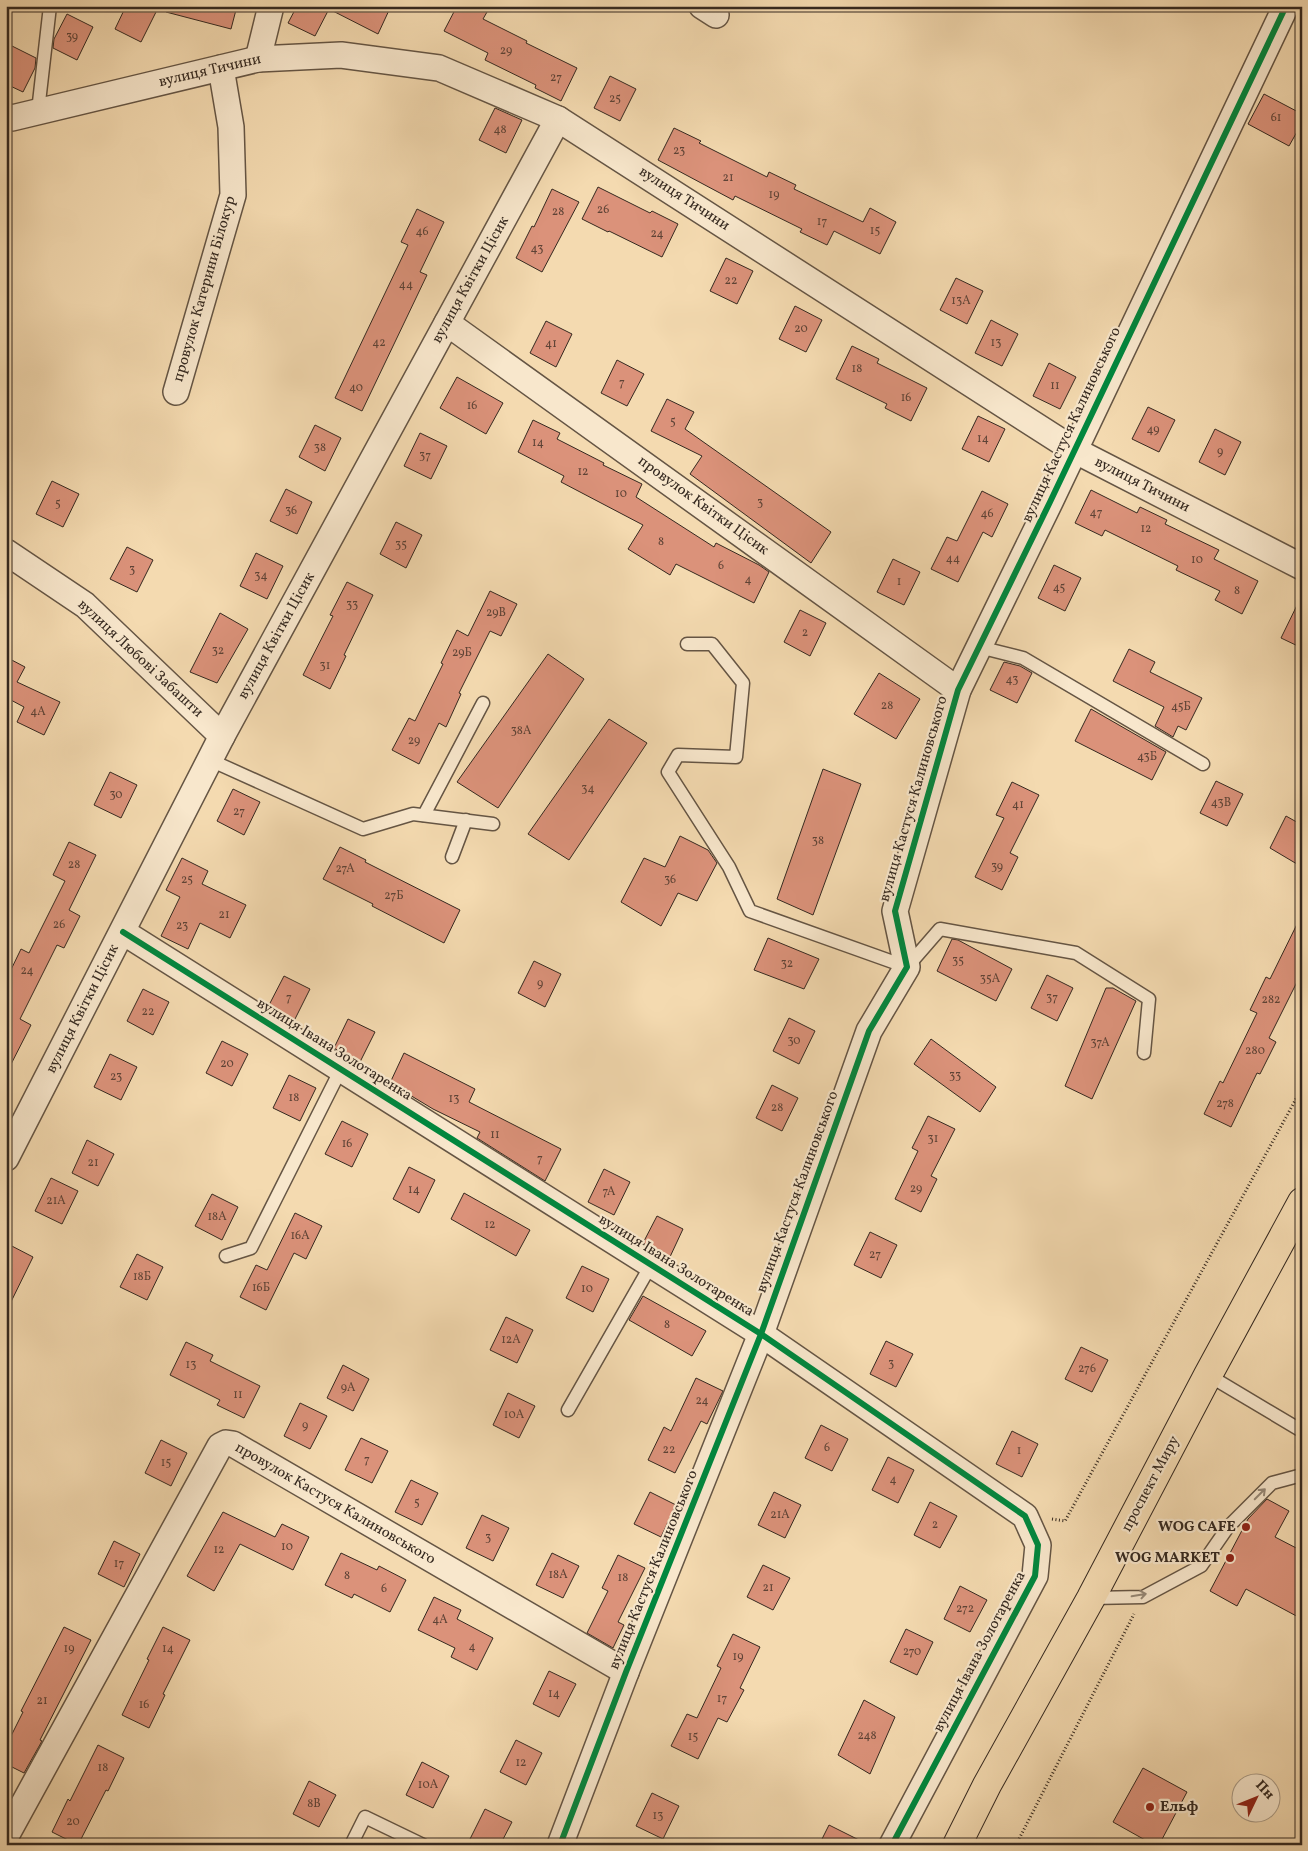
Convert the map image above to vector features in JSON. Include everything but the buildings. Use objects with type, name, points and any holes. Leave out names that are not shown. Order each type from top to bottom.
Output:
[{"type":"main road","name":"проспект Миру","points":[[957,1845],[987,1785],[1091,1598],[1208,1375],[1302,1202]]},
{"type":"street","points":[[258,59],[271,6]]},
{"type":"street","name":"вулиця Кастуся Калиновського","points":[[560,1845],[626,1672],[761,1334],[869,1031],[907,967],[895,911],[958,690],[1286,6]]},
{"type":"street","points":[[1296,6],[1302,9]]},
{"type":"street","name":"вулиця Тичини","points":[[6,116],[12,118],[258,59],[341,55],[438,68],[558,119],[1074,450],[1302,567]]},
{"type":"street","name":"провулок Катерини Білокур","points":[[176,392],[233,195],[231,127],[221,68]]},
{"type":"street","name":"вулиця Квітки Цісик","points":[[6,1158],[222,736],[558,119]]},
{"type":"street","name":"провулок Квітки Цісик","points":[[448,324],[958,690]]},
{"type":"street","name":"вулиця Любові Забашти","points":[[6,552],[86,605],[222,736]]},
{"type":"street","name":"вулиця Івана Золотаренка","points":[[123,932],[761,1334],[1025,1516],[1038,1545],[1036,1576],[892,1845]]},
{"type":"street","name":"провулок Кастуся Калиновського","points":[[6,1836],[220,1446],[226,1443],[232,1444],[626,1672]]},
{"type":"lane","points":[[38,111],[50,6]]},
{"type":"lane","points":[[687,644],[712,644],[743,683],[736,757],[678,755],[668,772],[729,867],[750,911],[907,967],[940,930],[1076,953],[1149,999],[1144,1053]]},
{"type":"lane","points":[[978,647],[1023,658],[1203,764]]},
{"type":"lane","points":[[424,815],[482,703]]},
{"type":"lane","points":[[210,760],[363,829],[413,814],[493,824]]},
{"type":"lane","points":[[452,857],[466,820]]},
{"type":"lane","points":[[226,1256],[251,1248],[341,1069]]},
{"type":"lane","points":[[568,1410],[651,1265]]},
{"type":"lane","points":[[1208,1375],[1302,1431]]},
{"type":"lane","points":[[1091,1598],[1143,1596],[1201,1566],[1228,1527],[1272,1483],[1302,1475]]},
{"type":"lane","points":[[351,1845],[365,1817],[423,1845]]},
{"type":"path","points":[[1025,1516],[1065,1521],[1302,1088]]},
{"type":"path","points":[[1016,1845],[1143,1596]]},
{"type":"cycle path","points":[[560,1845],[626,1672],[761,1334],[869,1031],[907,967],[895,911],[958,690],[1050,502],[1286,6]]},
{"type":"cycle path","points":[[123,932],[761,1334],[1025,1516],[1038,1545],[1035,1576],[892,1845]]},
{"type":"place","name":"WOG CAFE","points":[[1246,1527]]},
{"type":"place","name":"WOG MARKET","points":[[1230,1558]]},
{"type":"place","name":"Ельф","points":[[1150,1807]]}]
